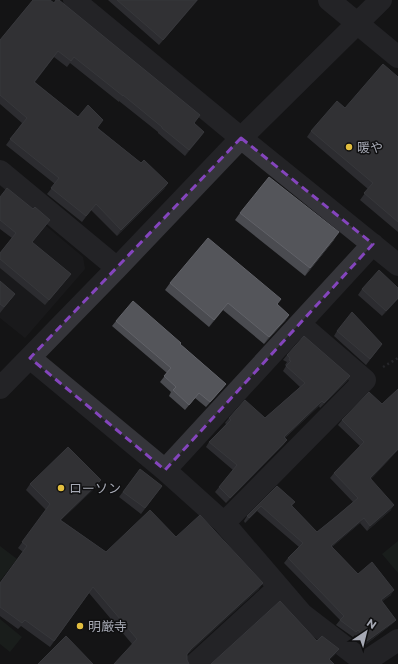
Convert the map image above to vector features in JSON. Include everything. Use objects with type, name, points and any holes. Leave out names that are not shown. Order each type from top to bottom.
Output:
[{"type":"street","points":[[74,0],[240,138],[398,265]]},
{"type":"street","points":[[329,0],[398,57]]},
{"type":"street","points":[[0,388],[117,268],[240,138],[381,0]]},
{"type":"street","points":[[0,171],[117,268]]},
{"type":"street","points":[[165,470],[373,244]]},
{"type":"street","points":[[224,523],[365,380],[300,324]]},
{"type":"street","points":[[30,358],[165,470],[224,523],[302,614],[365,663],[398,640]]},
{"type":"street","points":[[195,664],[279,587]]},
{"type":"highlighted area","points":[[241,138],[373,244],[165,470],[30,358]]},
{"type":"shaded area","points":[[33,215],[83,257],[85,269],[25,338],[0,318],[0,256]]},
{"type":"shaded area","points":[[398,541],[398,573],[382,554]]},
{"type":"shaded area","points":[[0,546],[17,559],[0,581]]},
{"type":"shaded area","points":[[0,619],[22,637],[10,652],[0,644]]},
{"type":"building","points":[[33,0],[50,0],[54,3],[56,0],[59,0],[200,115],[194,123],[204,132],[189,150],[123,95],[74,57],[71,61],[58,51],[34,82],[78,117],[88,105],[103,120],[97,128],[141,163],[144,160],[168,183],[121,230],[96,204],[86,216],[51,188],[59,178],[10,139],[27,118],[0,95],[0,40]]},
{"type":"building","points":[[117,0],[197,0],[163,40]]},
{"type":"building","points":[[383,64],[398,77],[398,222],[364,193],[373,183],[311,131],[337,101],[345,108]]},
{"type":"building","points":[[269,177],[339,232],[310,268],[240,213]]},
{"type":"building","points":[[7,188],[33,209],[35,207],[50,220],[32,242],[71,274],[49,300],[0,259],[0,253],[16,233],[0,220],[0,197]]},
{"type":"building","points":[[208,238],[281,299],[277,304],[289,315],[269,337],[228,303],[214,320],[170,283]]},
{"type":"building","points":[[379,270],[398,288],[398,298],[386,311],[362,289]]},
{"type":"building","points":[[0,281],[15,294],[4,307],[0,304]]},
{"type":"building","points":[[133,301],[226,384],[210,402],[199,393],[189,405],[173,390],[176,387],[164,376],[171,368],[116,321]]},
{"type":"building","points":[[352,312],[382,344],[370,359],[337,331]]},
{"type":"building","points":[[304,336],[350,376],[324,403],[322,401],[284,437],[287,440],[230,498],[219,487],[237,465],[209,442],[231,420],[229,418],[245,400],[265,418],[305,383],[286,366],[291,361],[287,355]]},
{"type":"building","points":[[398,389],[398,449],[370,478],[394,505],[370,526],[364,518],[331,546],[358,574],[372,562],[394,590],[381,600],[396,620],[367,641],[358,630],[356,632],[340,620],[344,616],[288,558],[303,543],[261,506],[249,518],[247,516],[277,486],[295,502],[291,505],[317,532],[337,516],[358,498],[334,473],[364,442],[342,420],[369,392],[382,404]]},
{"type":"building","points":[[68,447],[101,480],[60,520],[106,552],[150,510],[176,537],[200,515],[263,583],[191,649],[187,654],[189,664],[114,664],[137,639],[93,587],[54,641],[25,620],[22,623],[0,607],[0,583],[27,546],[22,542],[50,504],[30,484]]},
{"type":"building","points":[[140,469],[162,486],[145,508],[123,492]]},
{"type":"building","points":[[280,601],[317,641],[322,636],[339,649],[329,659],[334,664],[211,664]]},
{"type":"building","points":[[66,636],[93,664],[38,664]]},
{"type":"place","name":"暖や","points":[[349,147]]},
{"type":"place","name":"ローソン","points":[[61,488]]},
{"type":"place","name":"明厳寺","points":[[80,626]]}]
